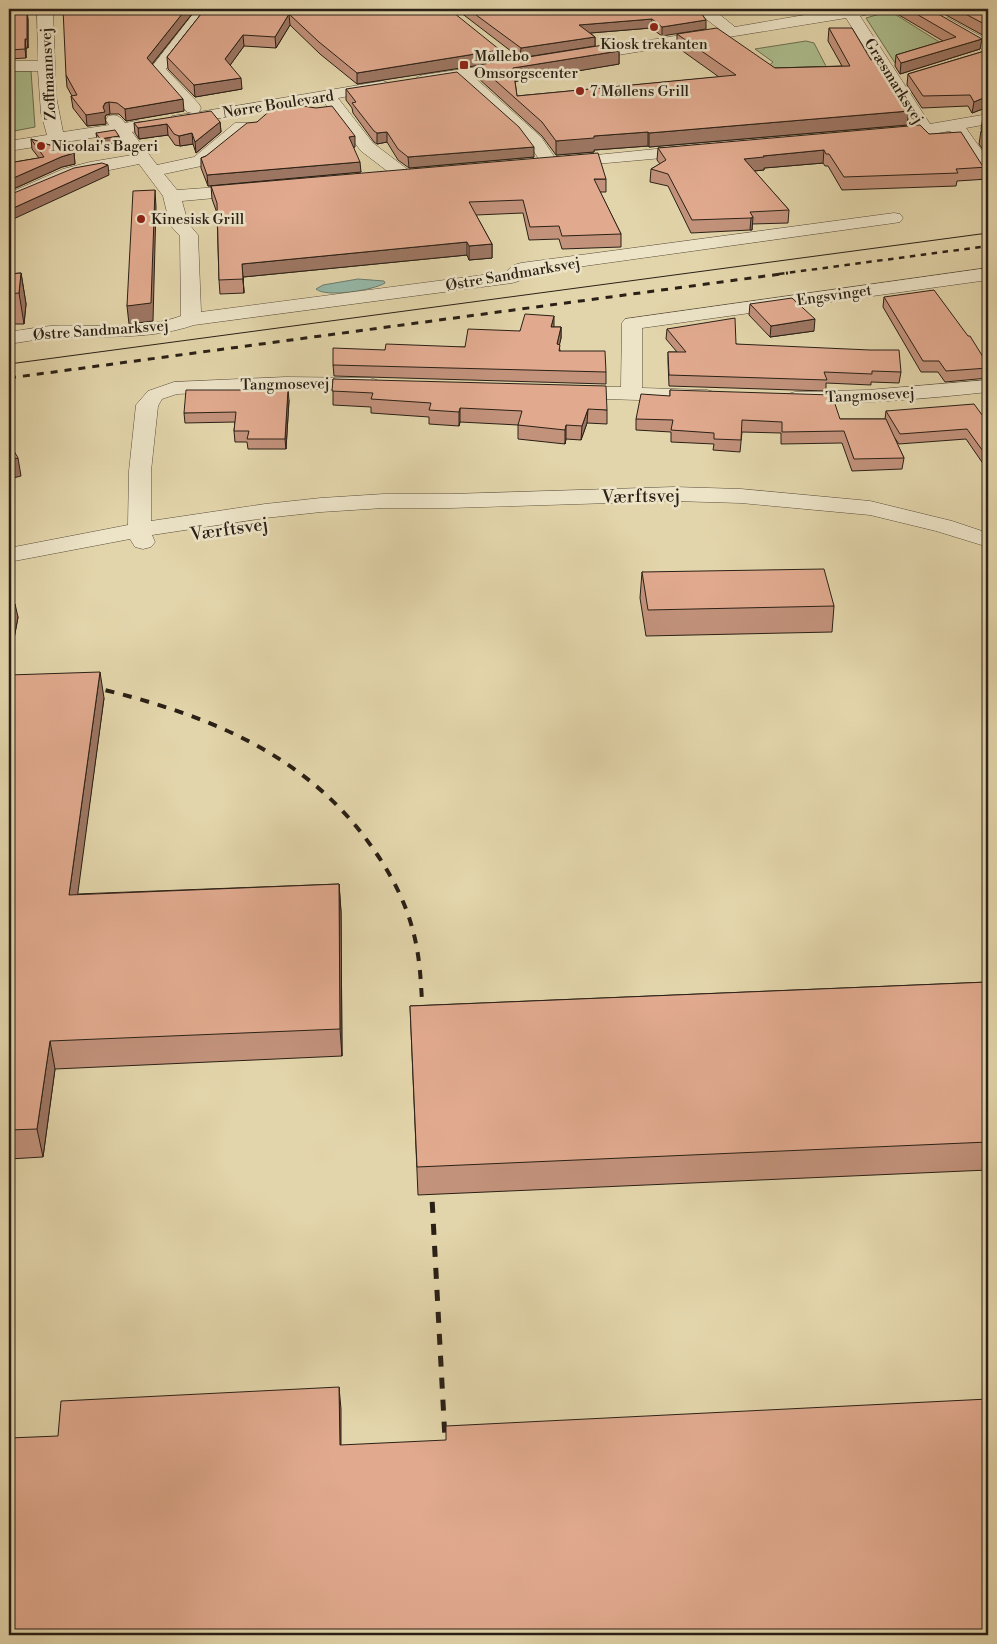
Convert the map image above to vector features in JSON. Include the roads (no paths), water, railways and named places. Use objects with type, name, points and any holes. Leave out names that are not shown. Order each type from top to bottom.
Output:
[{"type":"street","name":"Zoffmannsvej","points":[[45,9],[47,66],[54,134]]},
{"type":"street","points":[[193,108],[158,69],[205,9]]},
{"type":"street","points":[[706,9],[728,28]]},
{"type":"street","points":[[728,28],[826,9]]},
{"type":"street","points":[[569,53],[728,28],[873,9]]},
{"type":"street","name":"Græsmarksvej","points":[[848,11],[925,130]]},
{"type":"street","points":[[938,17],[985,52]]},
{"type":"street","name":"Nørre Boulevard","points":[[9,146],[54,134],[157,118],[328,96],[401,79],[462,74],[517,59],[401,79],[193,108],[157,118]]},
{"type":"street","points":[[9,66],[47,66]]},
{"type":"street","points":[[462,74],[531,137],[550,163]]},
{"type":"street","points":[[894,82],[913,77]]},
{"type":"street","points":[[328,96],[367,147],[405,176]]},
{"type":"street","points":[[871,134],[925,130],[988,119]]},
{"type":"street","name":"Østre Sandmarksvej","points":[[117,124],[172,196],[178,225],[189,234],[191,319]]},
{"type":"street","name":"Græsmarksvej","points":[[952,124],[961,132],[988,172]]},
{"type":"street","points":[[9,199],[69,173],[200,161],[241,127]]},
{"type":"street","name":"Nørre Boulevard","points":[[9,136],[54,134]]},
{"type":"street","points":[[531,165],[713,148]]},
{"type":"street","points":[[380,178],[424,174]]},
{"type":"street","points":[[172,196],[263,188]]},
{"type":"street","name":"Østre Sandmarksvej","points":[[9,338],[49,332],[107,332],[175,326],[191,319],[512,277],[521,270],[894,218]]},
{"type":"street","name":"Engsvinget","points":[[632,394],[632,323],[988,274]]},
{"type":"street","name":"Tangmosevej","points":[[141,536],[140,472],[147,405],[151,398],[160,391],[174,388],[286,383],[385,384]]},
{"type":"street","name":"Tangmosevej","points":[[780,397],[835,399],[988,386]]},
{"type":"street","points":[[550,391],[725,396]]},
{"type":"street","name":"Værftsvej","points":[[9,555],[141,536],[386,511],[450,501],[674,494],[741,496],[870,508],[944,526],[988,540]]},
{"type":"street","name":"Værftsvej","points":[[802,502],[869,518],[988,555]]},
{"type":"street","name":"Værftsvej","points":[[9,568],[141,536]]},
{"type":"tram line","points":[[9,364],[988,233]]},
{"type":"railway","points":[[779,274],[988,246]]},
{"type":"railway","points":[[9,378],[788,273]]},
{"type":"railway","points":[[88,686],[130,696],[170,709],[210,723],[248,741],[283,761],[316,786],[347,816],[380,859],[392,879],[406,910],[418,953],[423,1018]]},
{"type":"railway","points":[[431,1180],[445,1439]]},
{"type":"place","name":"Kiosk trekanten","points":[[654,27]]},
{"type":"place","name":"Møllebo Omsorgscenter","points":[[464,65]]},
{"type":"place","name":"7 Møllens Grill","points":[[580,91]]},
{"type":"place","name":"Nicolai's Bageri","points":[[41,146]]},
{"type":"place","name":"Kinesisk Grill","points":[[141,219]]}]
